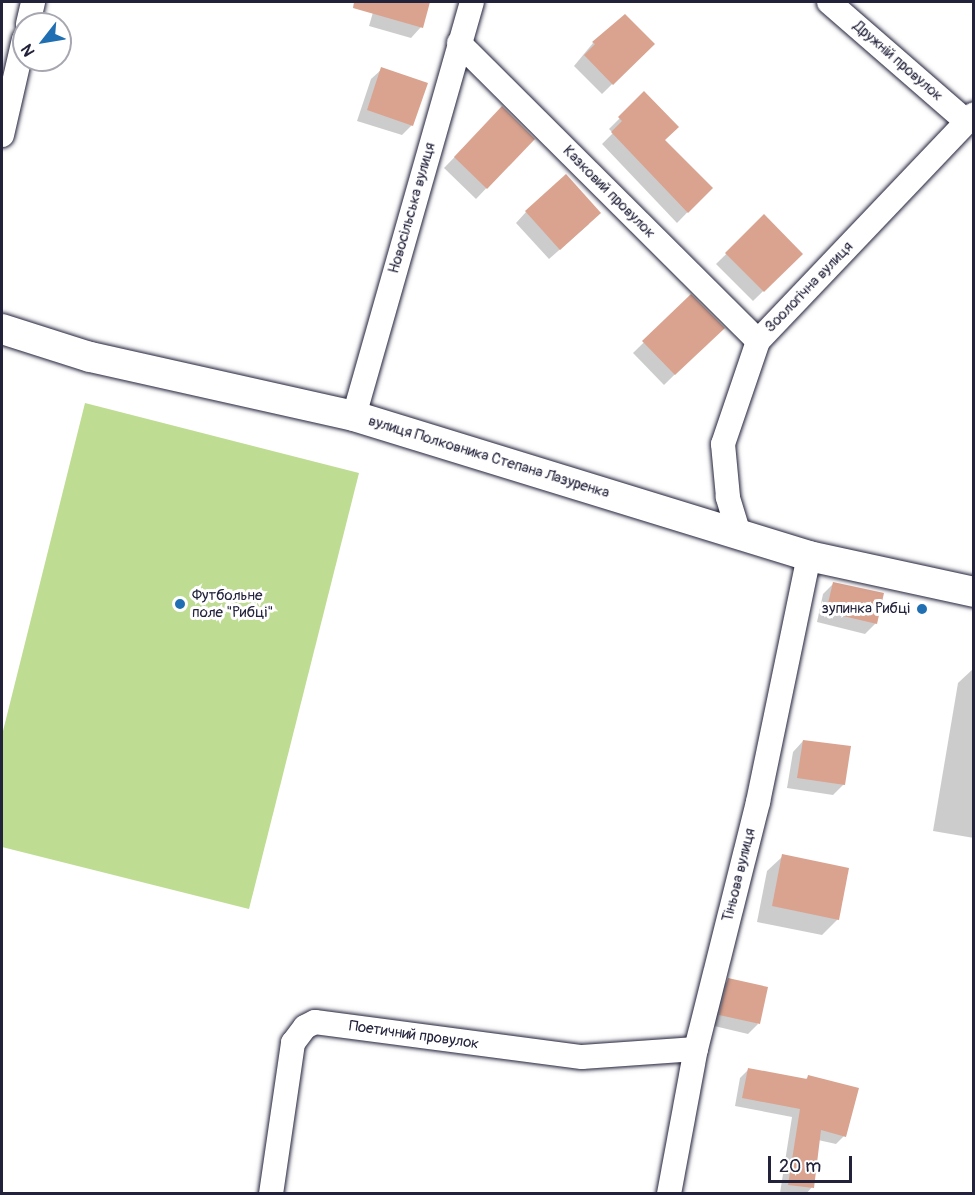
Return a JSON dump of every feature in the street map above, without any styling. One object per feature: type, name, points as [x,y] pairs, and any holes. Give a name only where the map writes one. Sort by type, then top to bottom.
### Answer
[{"type":"street","name":"Новосільська вулиця","points":[[354,416],[472,2]]},
{"type":"street","name":"Дружній провулок","points":[[829,2],[970,118]]},
{"type":"street","name":"Казковий провулок","points":[[459,43],[758,341]]},
{"type":"street","points":[[2,135],[16,72]]},
{"type":"street","name":"Зоологічна вулиця","points":[[739,534],[728,497],[723,444],[758,341],[970,118]]},
{"type":"street","name":"вулиця Полковника Степана Лазуренка","points":[[2,329],[90,357],[354,416],[809,556],[974,592]]},
{"type":"street","name":"Тіньова вулиця","points":[[669,1194],[696,1048],[758,802],[809,556]]},
{"type":"street","name":"Поетичний провулок","points":[[271,1194],[293,1043],[315,1022],[582,1057],[696,1048]]},
{"type":"green space","name":"Футбольне поле \"Рибці\"","points":[[85,403],[359,473],[249,909],[2,847],[2,735]]},
{"type":"building","points":[[354,2],[430,2],[423,28],[353,8]]},
{"type":"building","points":[[625,14],[655,44],[613,85],[584,55],[595,44],[592,42]]},
{"type":"building","points":[[381,67],[428,83],[413,126],[367,110]]},
{"type":"building","points":[[644,91],[679,127],[665,140],[713,188],[688,213],[611,132],[622,121],[618,117]]},
{"type":"building","points":[[502,106],[535,139],[487,189],[454,157]]},
{"type":"building","points":[[566,174],[601,213],[560,250],[525,211]]},
{"type":"building","points":[[764,214],[803,254],[764,292],[725,253]]},
{"type":"building","points":[[691,294],[725,328],[675,375],[642,341]]},
{"type":"building","points":[[833,582],[884,593],[877,624],[826,612]]},
{"type":"building","points":[[803,740],[851,746],[845,785],[797,778]]},
{"type":"building","points":[[782,854],[849,868],[839,920],[772,906]]},
{"type":"building","points":[[728,978],[768,987],[760,1024],[719,1015]]},
{"type":"building","points":[[748,1068],[807,1079],[808,1075],[859,1088],[846,1137],[821,1130],[814,1188],[788,1185],[800,1109],[742,1098]]},
{"type":"place","name":"Футбольне поле \"Рибці\"","points":[[180,604]]},
{"type":"place","name":"зупинка Рибці","points":[[922,609]]}]
